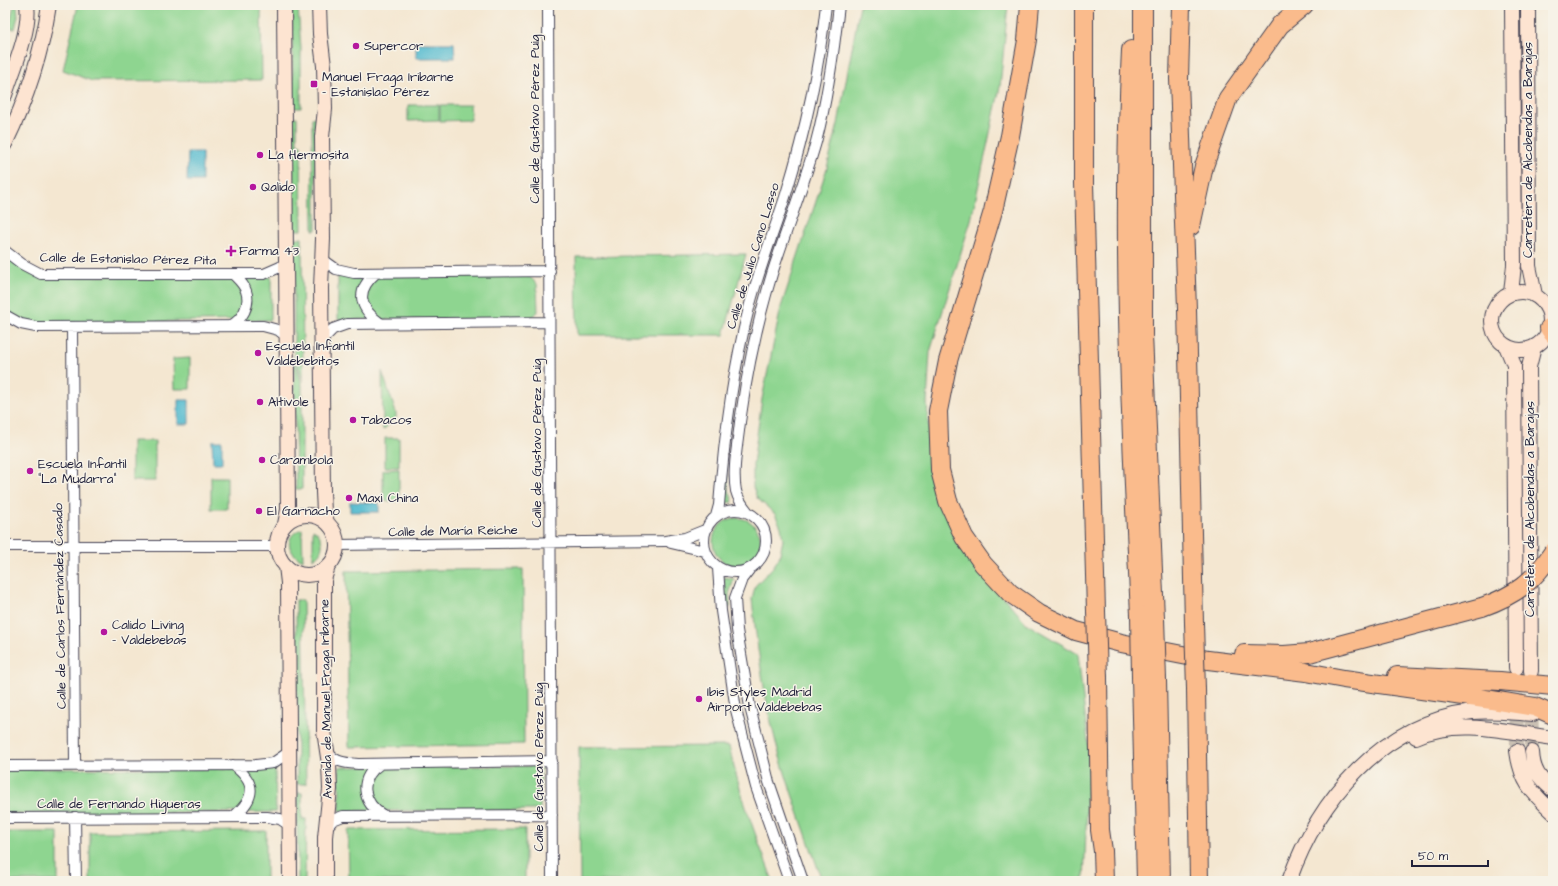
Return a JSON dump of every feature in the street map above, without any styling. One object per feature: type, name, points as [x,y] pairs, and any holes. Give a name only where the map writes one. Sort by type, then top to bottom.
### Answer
[{"type":"highway","points":[[1019,84],[1025,5]]},
{"type":"highway","points":[[1030,5],[1027,40],[1010,136],[993,211],[948,361],[938,411],[940,470],[948,501],[964,537],[983,564],[1010,593],[1039,612],[1076,631],[1121,643],[1208,660],[1306,672],[1535,708],[1553,715]]},
{"type":"highway","points":[[1084,5],[1084,183],[1098,678],[1100,830],[1103,851],[1104,881]]},
{"type":"highway","points":[[1134,5],[1129,98],[1128,233],[1133,463],[1148,616]]},
{"type":"highway","points":[[1143,5],[1143,334],[1149,679],[1146,881]]},
{"type":"highway","points":[[1181,5],[1179,79],[1188,309],[1199,881]]},
{"type":"highway","points":[[1188,309],[1192,223],[1204,166],[1228,98],[1280,25],[1304,5]]},
{"type":"highway","points":[[1173,653],[1208,651],[1284,655],[1309,653],[1482,607],[1499,601],[1523,587],[1543,568],[1553,552]]},
{"type":"highway","points":[[1306,672],[1500,681],[1553,686]]},
{"type":"highway","points":[[1149,679],[1161,881]]},
{"type":"highway","points":[[1095,881],[1097,847],[1100,830]]},
{"type":"street","points":[[5,95],[24,36],[28,10],[27,5]]},
{"type":"street","points":[[5,144],[25,96],[38,54],[49,5]]},
{"type":"street","points":[[284,5],[288,510],[285,524],[279,534],[277,546],[278,554],[286,566],[293,571],[308,574],[322,571],[328,566],[335,554],[337,545],[332,528],[327,522],[321,518],[308,515],[297,516],[285,524]]},
{"type":"street","points":[[319,5],[320,34],[324,66],[325,110],[322,137],[321,341],[323,492],[324,512],[327,522]]},
{"type":"street","name":"Calle de Gustavo Pérez Puig","points":[[548,5],[552,881]]},
{"type":"street","name":"Calle de Julio Cano Lasso","points":[[716,516],[719,505],[726,424],[740,344],[760,269],[786,193],[804,132],[812,98],[826,5]]},
{"type":"street","name":"Calle de Julio Cano Lasso","points":[[748,512],[740,502],[736,491],[735,474],[740,426],[752,346],[773,273],[792,219],[815,143],[826,101],[839,5]]},
{"type":"street","name":"Carretera de Alcobendas a Barajas","points":[[1511,293],[1514,265],[1512,5]]},
{"type":"street","name":"Carretera de Alcobendas a Barajas","points":[[1528,5],[1529,266],[1535,295]]},
{"type":"street","name":"Calle de Estanislao Pérez Pita","points":[[5,251],[22,264],[41,274],[264,274],[280,267],[286,262]]},
{"type":"street","points":[[322,259],[330,266],[343,272],[550,271]]},
{"type":"street","points":[[376,272],[368,279],[364,287],[363,302],[365,310],[380,324]]},
{"type":"street","name":"Calle de Estanislao Pérez Pita","points":[[230,326],[235,324],[241,317],[247,304],[246,291],[241,282],[233,274]]},
{"type":"street","points":[[1523,292],[1535,295],[1548,309],[1551,331],[1534,347],[1520,350],[1506,346],[1495,334],[1492,318],[1498,303],[1511,293],[1523,292]]},
{"type":"street","points":[[5,315],[21,324],[29,326],[270,327],[278,330],[286,336]]},
{"type":"street","points":[[321,341],[329,332],[338,326],[347,324],[549,322]]},
{"type":"street","name":"Calle de Carlos Fernández Casado","points":[[72,326],[75,765]]},
{"type":"street","name":"Carretera de Alcobendas a Barajas","points":[[1506,346],[1514,365],[1516,668]]},
{"type":"street","name":"Carretera de Alcobendas a Barajas","points":[[1531,671],[1529,367],[1534,347]]},
{"type":"street","points":[[737,510],[748,512],[763,526],[767,546],[764,556],[749,570],[738,573],[718,568],[710,561],[705,551],[704,541],[706,530],[710,522],[716,516],[726,511],[737,510]]},
{"type":"street","name":"Calle de María Reiche","points":[[337,545],[665,541],[685,538],[706,530]]},
{"type":"street","name":"Calle de María Reiche","points":[[665,541],[705,551]]},
{"type":"street","points":[[5,546],[277,546]]},
{"type":"street","points":[[286,566],[288,583],[290,881]]},
{"type":"street","name":"Avenida de Manuel Fraga Iribarne","points":[[325,881],[326,828],[330,789],[328,753],[324,731],[324,576],[328,566]]},
{"type":"street","points":[[718,568],[721,611],[736,710],[756,787],[789,881]]},
{"type":"street","points":[[749,570],[738,588],[735,598],[737,630],[750,707],[769,782],[804,881]]},
{"type":"street","points":[[1289,881],[1301,853],[1321,815],[1336,793],[1353,774],[1397,738],[1423,725],[1443,718],[1472,712],[1553,715]]},
{"type":"street","points":[[1369,760],[1424,734],[1445,729],[1479,728],[1553,738]]},
{"type":"street","points":[[1517,751],[1519,768],[1525,784],[1553,812]]},
{"type":"street","points":[[5,766],[256,765],[273,763],[289,752]]},
{"type":"street","points":[[1532,752],[1532,764],[1538,777],[1553,790]]},
{"type":"street","points":[[328,753],[333,759],[345,763],[380,764],[552,761]]},
{"type":"street","points":[[380,764],[369,773],[365,790],[366,797],[371,807],[384,816]]},
{"type":"street","points":[[233,765],[247,777],[250,790],[250,795],[246,803],[242,809],[233,816]]},
{"type":"street","points":[[326,828],[333,820],[343,816],[552,815]]},
{"type":"street","name":"Calle de Fernando Higueras","points":[[5,818],[233,816],[273,817],[280,819],[289,825]]},
{"type":"street","points":[[75,817],[76,881]]},
{"type":"green space","points":[[14,5],[17,5],[18,16],[15,29],[9,28]]},
{"type":"green space","points":[[78,5],[261,5],[262,80],[92,81],[63,70]]},
{"type":"green space","points":[[292,5],[298,6],[301,49],[301,108],[293,108]]},
{"type":"green space","points":[[860,5],[1008,5],[1000,87],[971,220],[930,352],[927,403],[932,483],[966,554],[1027,624],[1078,654],[1089,751],[1084,881],[822,881],[792,795],[776,743],[761,671],[752,599],[755,586],[773,567],[779,558],[783,540],[781,527],[775,514],[757,498],[753,487],[753,464],[762,399],[781,307],[827,168],[838,124]]},
{"type":"green space","points":[[408,105],[439,105],[439,120],[408,121]]},
{"type":"green space","points":[[440,105],[470,105],[471,120],[440,121]]},
{"type":"green space","points":[[292,117],[297,117],[297,144],[301,144],[302,230],[293,230]]},
{"type":"green space","points":[[316,117],[316,230],[313,230],[312,118]]},
{"type":"green space","points":[[294,238],[302,238],[303,381],[294,352]]},
{"type":"green space","points":[[5,254],[37,276],[271,277],[271,320],[32,323],[19,321],[5,310]]},
{"type":"green space","points":[[746,254],[724,335],[577,335],[576,257]]},
{"type":"green space","points":[[527,274],[537,284],[538,312],[528,319],[338,320],[338,276]]},
{"type":"green space","points":[[294,356],[302,385],[302,489],[296,489]]},
{"type":"green space","points":[[190,358],[190,389],[174,389],[173,359]]},
{"type":"green space","points":[[382,371],[396,413],[396,418],[383,430]]},
{"type":"green space","points":[[385,438],[399,438],[399,467],[385,467]]},
{"type":"green space","points":[[132,441],[155,441],[155,481],[132,481]]},
{"type":"green space","points":[[399,469],[399,501],[383,501],[383,470]]},
{"type":"green space","points":[[725,474],[728,475],[728,487],[733,502],[724,503]]},
{"type":"green space","points":[[211,477],[227,477],[227,509],[211,509]]},
{"type":"green space","points":[[732,518],[742,518],[751,522],[757,528],[760,533],[760,551],[751,562],[742,566],[732,566],[723,562],[717,556],[713,547],[713,537],[717,528],[723,522]]},
{"type":"green space","points":[[302,529],[303,560],[293,553],[289,544],[292,535]]},
{"type":"green space","points":[[313,529],[317,532],[321,540],[322,548],[313,559]]},
{"type":"green space","points":[[523,569],[524,744],[349,747],[346,571]]},
{"type":"green space","points":[[724,577],[734,579],[729,594],[730,607],[726,608]]},
{"type":"green space","points":[[296,600],[303,600],[306,784],[297,784]]},
{"type":"green space","points":[[729,746],[743,798],[773,881],[580,881],[579,747]]},
{"type":"green space","points":[[339,767],[541,767],[540,810],[340,811]]},
{"type":"green space","points":[[275,768],[276,812],[5,814],[5,769]]},
{"type":"green space","points":[[297,793],[302,793],[302,819],[306,819],[305,881],[298,881]]},
{"type":"green space","points":[[525,829],[525,881],[349,881],[348,830]]},
{"type":"green space","points":[[266,831],[266,881],[90,881],[90,832]]},
{"type":"green space","points":[[5,832],[58,832],[58,881],[5,881]]},
{"type":"water","points":[[416,43],[454,43],[455,58],[416,58]]},
{"type":"water","points":[[188,152],[202,152],[202,181],[187,181]]},
{"type":"water","points":[[178,400],[189,400],[189,424],[178,424]]},
{"type":"water","points":[[212,441],[222,441],[222,463],[213,463]]},
{"type":"water","points":[[350,502],[379,503],[379,512],[350,512]]},
{"type":"tunnel","points":[[1516,673],[1517,751]]},
{"type":"tunnel","points":[[1531,675],[1532,752]]},
{"type":"place","name":"Supercor","points":[[356,46]]},
{"type":"place","name":"Manuel Fraga Iribarne - Estanislao Pérez","points":[[314,84]]},
{"type":"place","name":"La Hermosita","points":[[260,155]]},
{"type":"place","name":"Qalido","points":[[253,187]]},
{"type":"place","name":"Farma 43","points":[[231,251]]},
{"type":"place","name":"Escuela Infantil Valdebebitos","points":[[258,353]]},
{"type":"place","name":"Altivole","points":[[260,402]]},
{"type":"place","name":"Tabacos","points":[[353,420]]},
{"type":"place","name":"Carambola","points":[[262,460]]},
{"type":"place","name":"Escuela Infantil \"La Mudarra\"","points":[[30,471]]},
{"type":"place","name":"Maxi China","points":[[349,498]]},
{"type":"place","name":"El Garnacho","points":[[259,511]]},
{"type":"place","name":"Calido Living - Valdebebas","points":[[104,632]]},
{"type":"place","name":"Ibis Styles Madrid Airport Valdebebas","points":[[699,699]]}]
